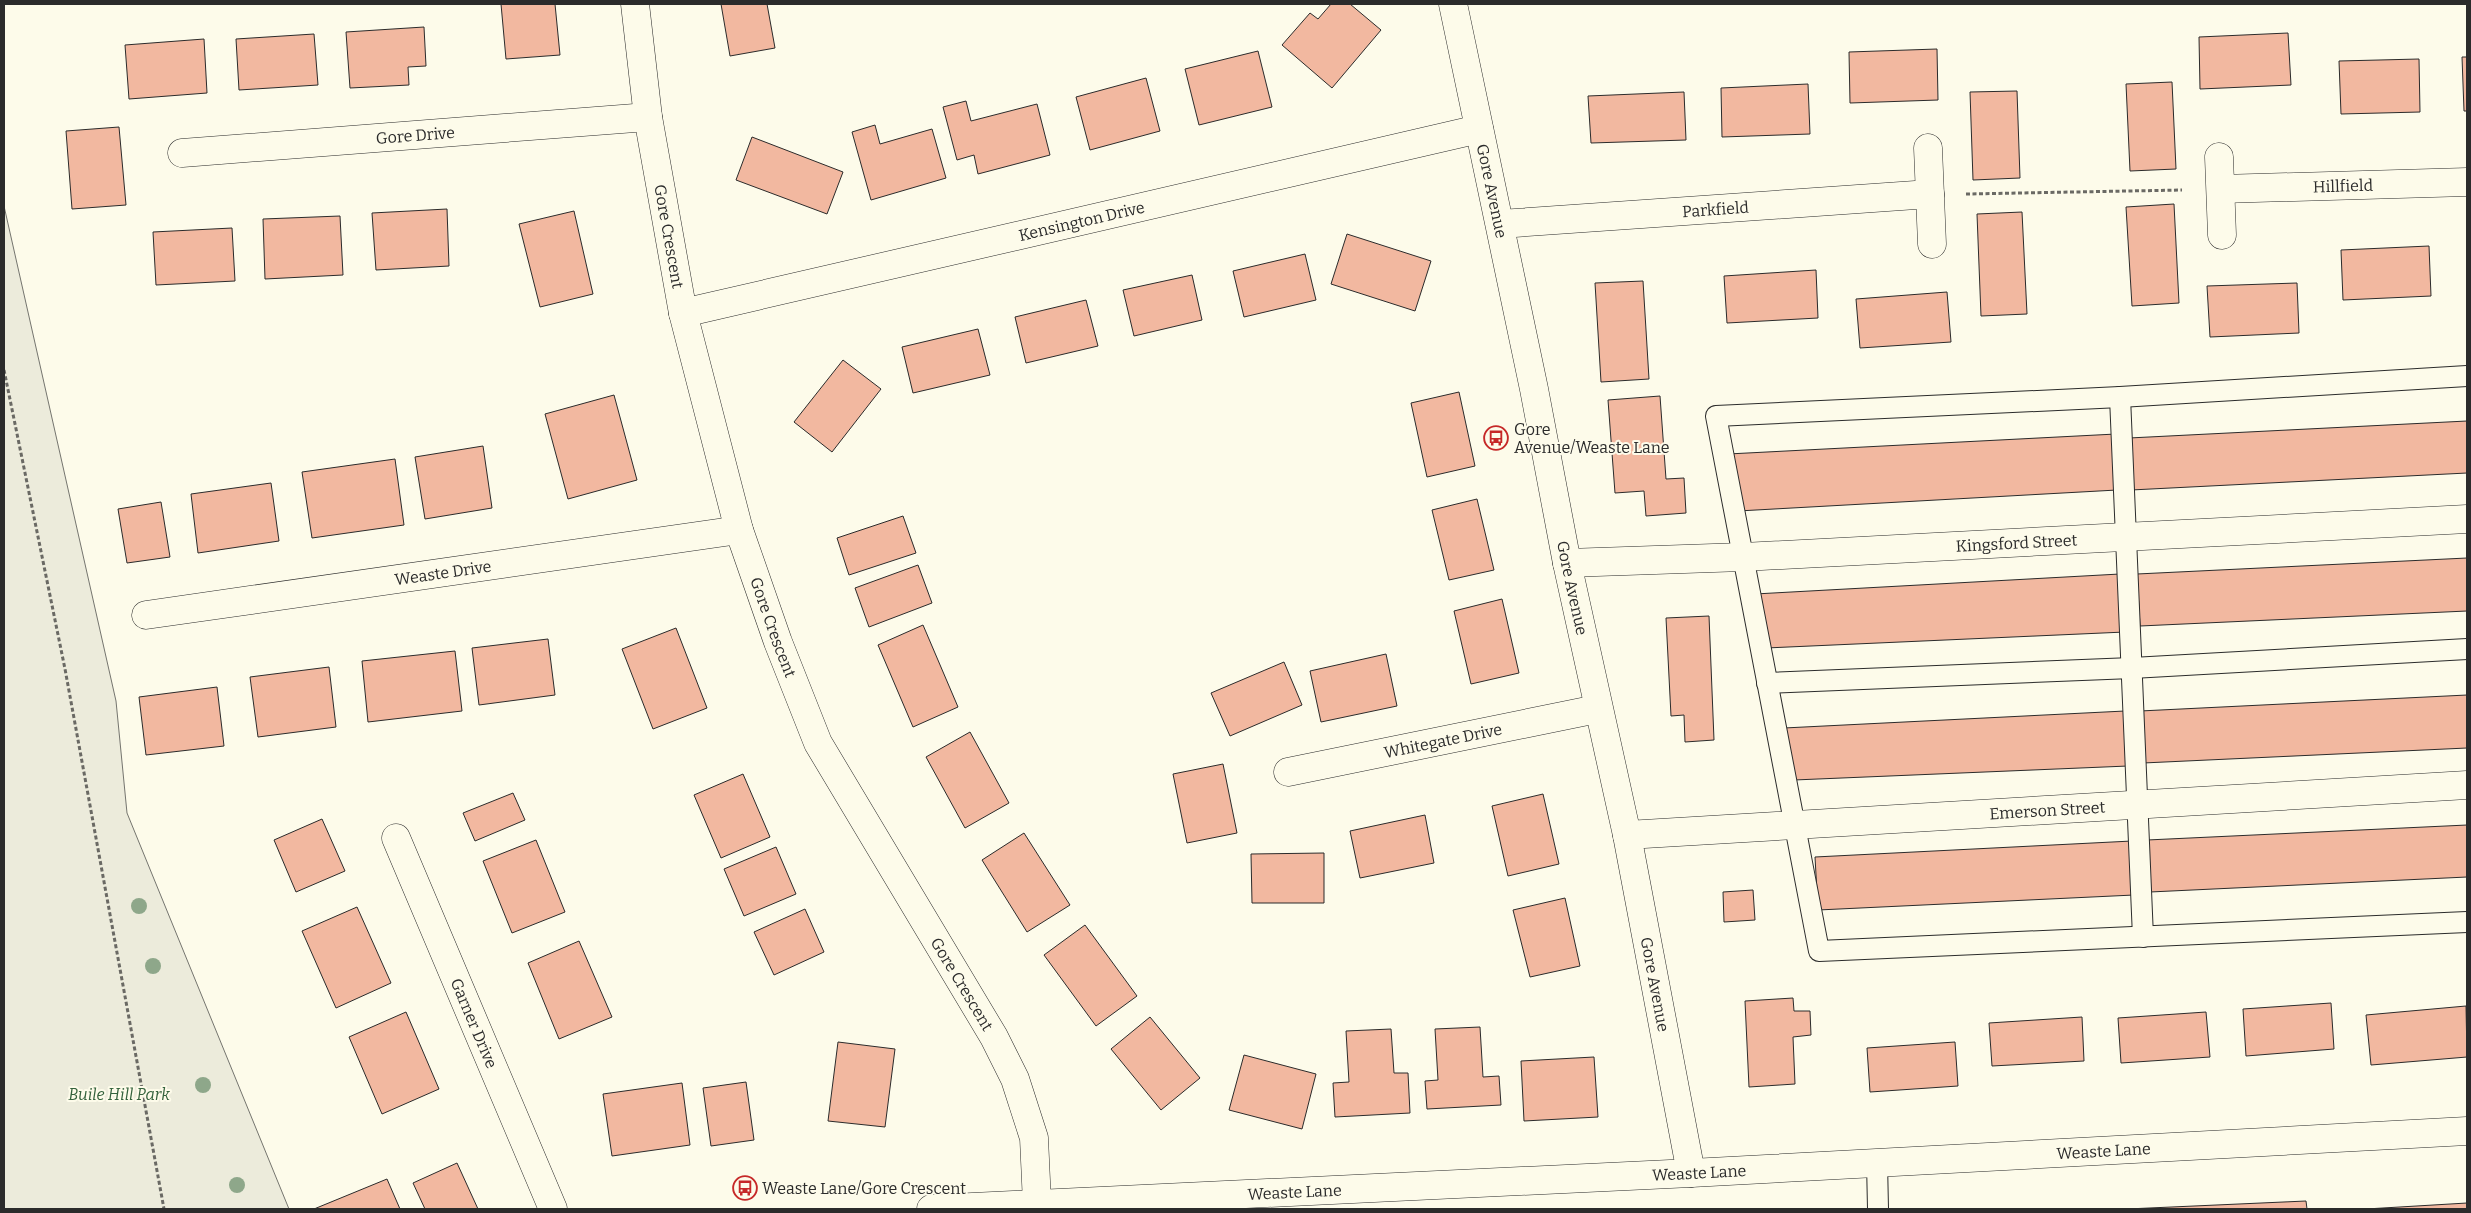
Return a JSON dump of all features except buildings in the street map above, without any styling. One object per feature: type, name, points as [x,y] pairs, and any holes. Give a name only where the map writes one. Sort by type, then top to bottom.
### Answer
[{"type":"street","name":"Gore Crescent","points":[[635,4],[648,117],[683,313],[739,530],[778,642],[818,743],[994,1037],[1015,1079],[1034,1138],[1037,1203]]},
{"type":"street","name":"Gore Avenue","points":[[1453,4],[1534,389],[1597,709],[1627,835],[1691,1173]]},
{"type":"street","name":"Gore Drive","points":[[182,152],[648,117]]},
{"type":"street","name":"Kensington Drive","points":[[683,313],[1479,129]]},
{"type":"street","points":[[1928,148],[1932,244]]},
{"type":"street","points":[[2220,157],[2222,235]]},
{"type":"street","name":"Hillfield","points":[[2221,189],[2467,182]]},
{"type":"street","name":"Parkfield","points":[[1500,224],[1930,194]]},
{"type":"street","name":"Kingsford Street","points":[[1567,563],[1743,558],[2467,519]]},
{"type":"street","name":"Weaste Drive","points":[[146,615],[739,530]]},
{"type":"street","name":"Whitegate Drive","points":[[1288,772],[1597,709]]},
{"type":"street","name":"Emerson Street","points":[[1627,835],[2467,785]]},
{"type":"street","name":"Garner Drive","points":[[396,838],[553,1209]]},
{"type":"street","name":"Weaste Lane","points":[[931,1209],[1037,1203],[1175,1203],[1877,1162],[2467,1131]]},
{"type":"lane","points":[[2467,376],[2120,397],[1716,416],[1819,951],[2467,922]]},
{"type":"lane","points":[[2120,397],[2143,937]]},
{"type":"lane","points":[[1767,683],[2132,668],[2467,649]]},
{"type":"lane","points":[[1877,1162],[1878,1209]]},
{"type":"path","points":[[1930,194],[2221,189]]},
{"type":"path","points":[[4,370],[65,669],[164,1209]]},
{"type":"green space","name":"Buile Hill Park","points":[[4,206],[116,701],[127,813],[289,1209],[4,1209]]},
{"type":"place","name":"Gore Avenue/Weaste Lane","points":[[1496,438]]},
{"type":"place","name":"Weaste Lane/Gore Crescent","points":[[745,1188]]}]
